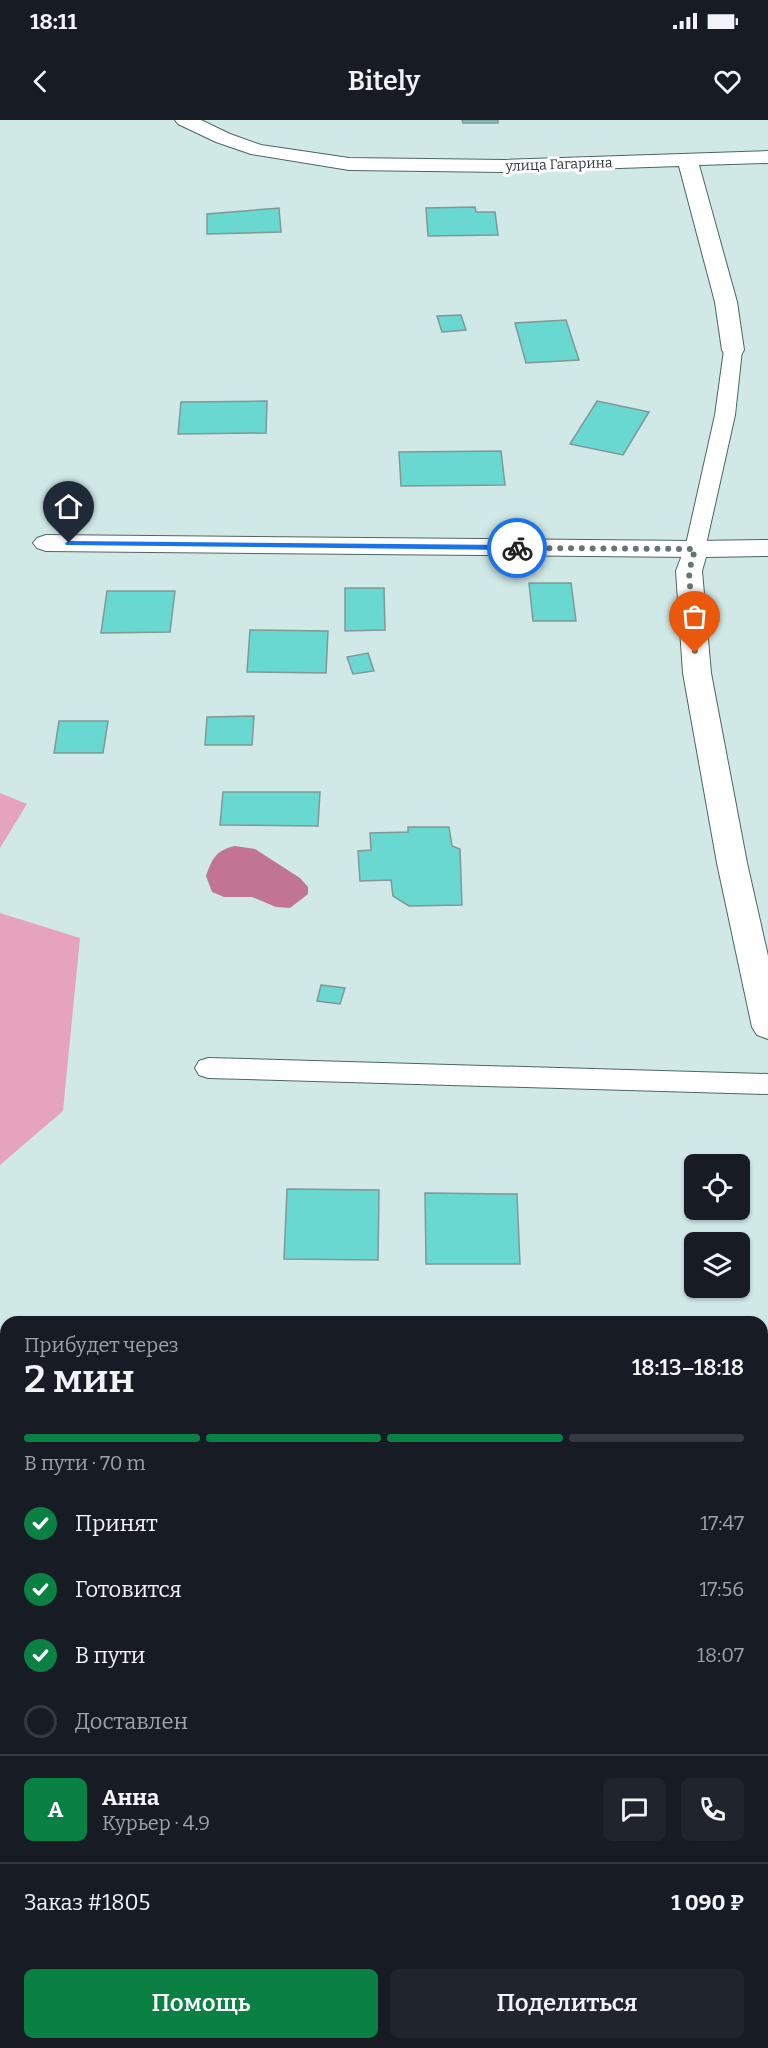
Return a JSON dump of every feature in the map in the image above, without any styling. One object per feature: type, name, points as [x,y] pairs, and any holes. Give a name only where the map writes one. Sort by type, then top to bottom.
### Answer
[{"type":"street","name":"улица Гагарина","points":[[185,120],[223,138],[258,150],[349,164],[504,166],[768,158]]},
{"type":"street","points":[[687,160],[726,302],[733,350]]},
{"type":"street","points":[[45,543],[768,548]]},
{"type":"street","points":[[695,549],[689,572],[697,673],[732,863],[768,1027]]},
{"type":"lane","points":[[695,549],[725,415],[733,350]]},
{"type":"lane","points":[[208,1068],[768,1084]]},
{"type":"shaded area","points":[[0,793],[27,804],[0,848]]},
{"type":"shaded area","points":[[235,846],[255,849],[300,878],[308,887],[308,894],[290,908],[276,907],[252,897],[224,897],[212,892],[206,876],[210,865],[219,853]]},
{"type":"shaded area","points":[[0,913],[80,938],[63,1111],[0,1165]]},
{"type":"building","points":[[462,120],[498,120],[498,123],[463,123]]},
{"type":"building","points":[[475,207],[476,212],[495,212],[498,235],[428,236],[426,208]]},
{"type":"building","points":[[279,208],[281,232],[207,234],[207,214]]},
{"type":"building","points":[[461,315],[466,330],[442,332],[437,316]]},
{"type":"building","points":[[566,320],[579,360],[526,363],[515,323]]},
{"type":"building","points":[[267,401],[266,433],[178,434],[181,402]]},
{"type":"building","points":[[597,401],[649,412],[623,455],[570,444]]},
{"type":"building","points":[[501,451],[505,485],[401,486],[399,452]]},
{"type":"building","points":[[529,583],[571,583],[576,621],[533,621]]},
{"type":"building","points":[[345,588],[384,588],[385,630],[345,631]]},
{"type":"building","points":[[107,591],[175,591],[170,632],[101,633]]},
{"type":"building","points":[[250,630],[328,631],[326,673],[247,672]]},
{"type":"building","points":[[368,653],[374,671],[353,674],[347,657]]},
{"type":"building","points":[[254,716],[252,745],[205,745],[207,717]]},
{"type":"building","points":[[59,721],[108,721],[103,753],[54,753]]},
{"type":"building","points":[[223,792],[320,792],[318,826],[220,825]]},
{"type":"building","points":[[408,827],[449,827],[452,846],[460,849],[462,905],[409,906],[393,896],[391,880],[360,881],[358,851],[371,850],[370,833],[408,832]]},
{"type":"building","points":[[321,985],[345,988],[340,1004],[317,1001]]},
{"type":"building","points":[[287,1189],[379,1190],[378,1260],[284,1259]]},
{"type":"building","points":[[425,1193],[517,1194],[520,1264],[426,1264]]},
{"type":"way so far","points":[[517,548],[695,549],[689,572],[690,614],[695,653]]},
{"type":"route","points":[[69,543],[517,548]]}]
